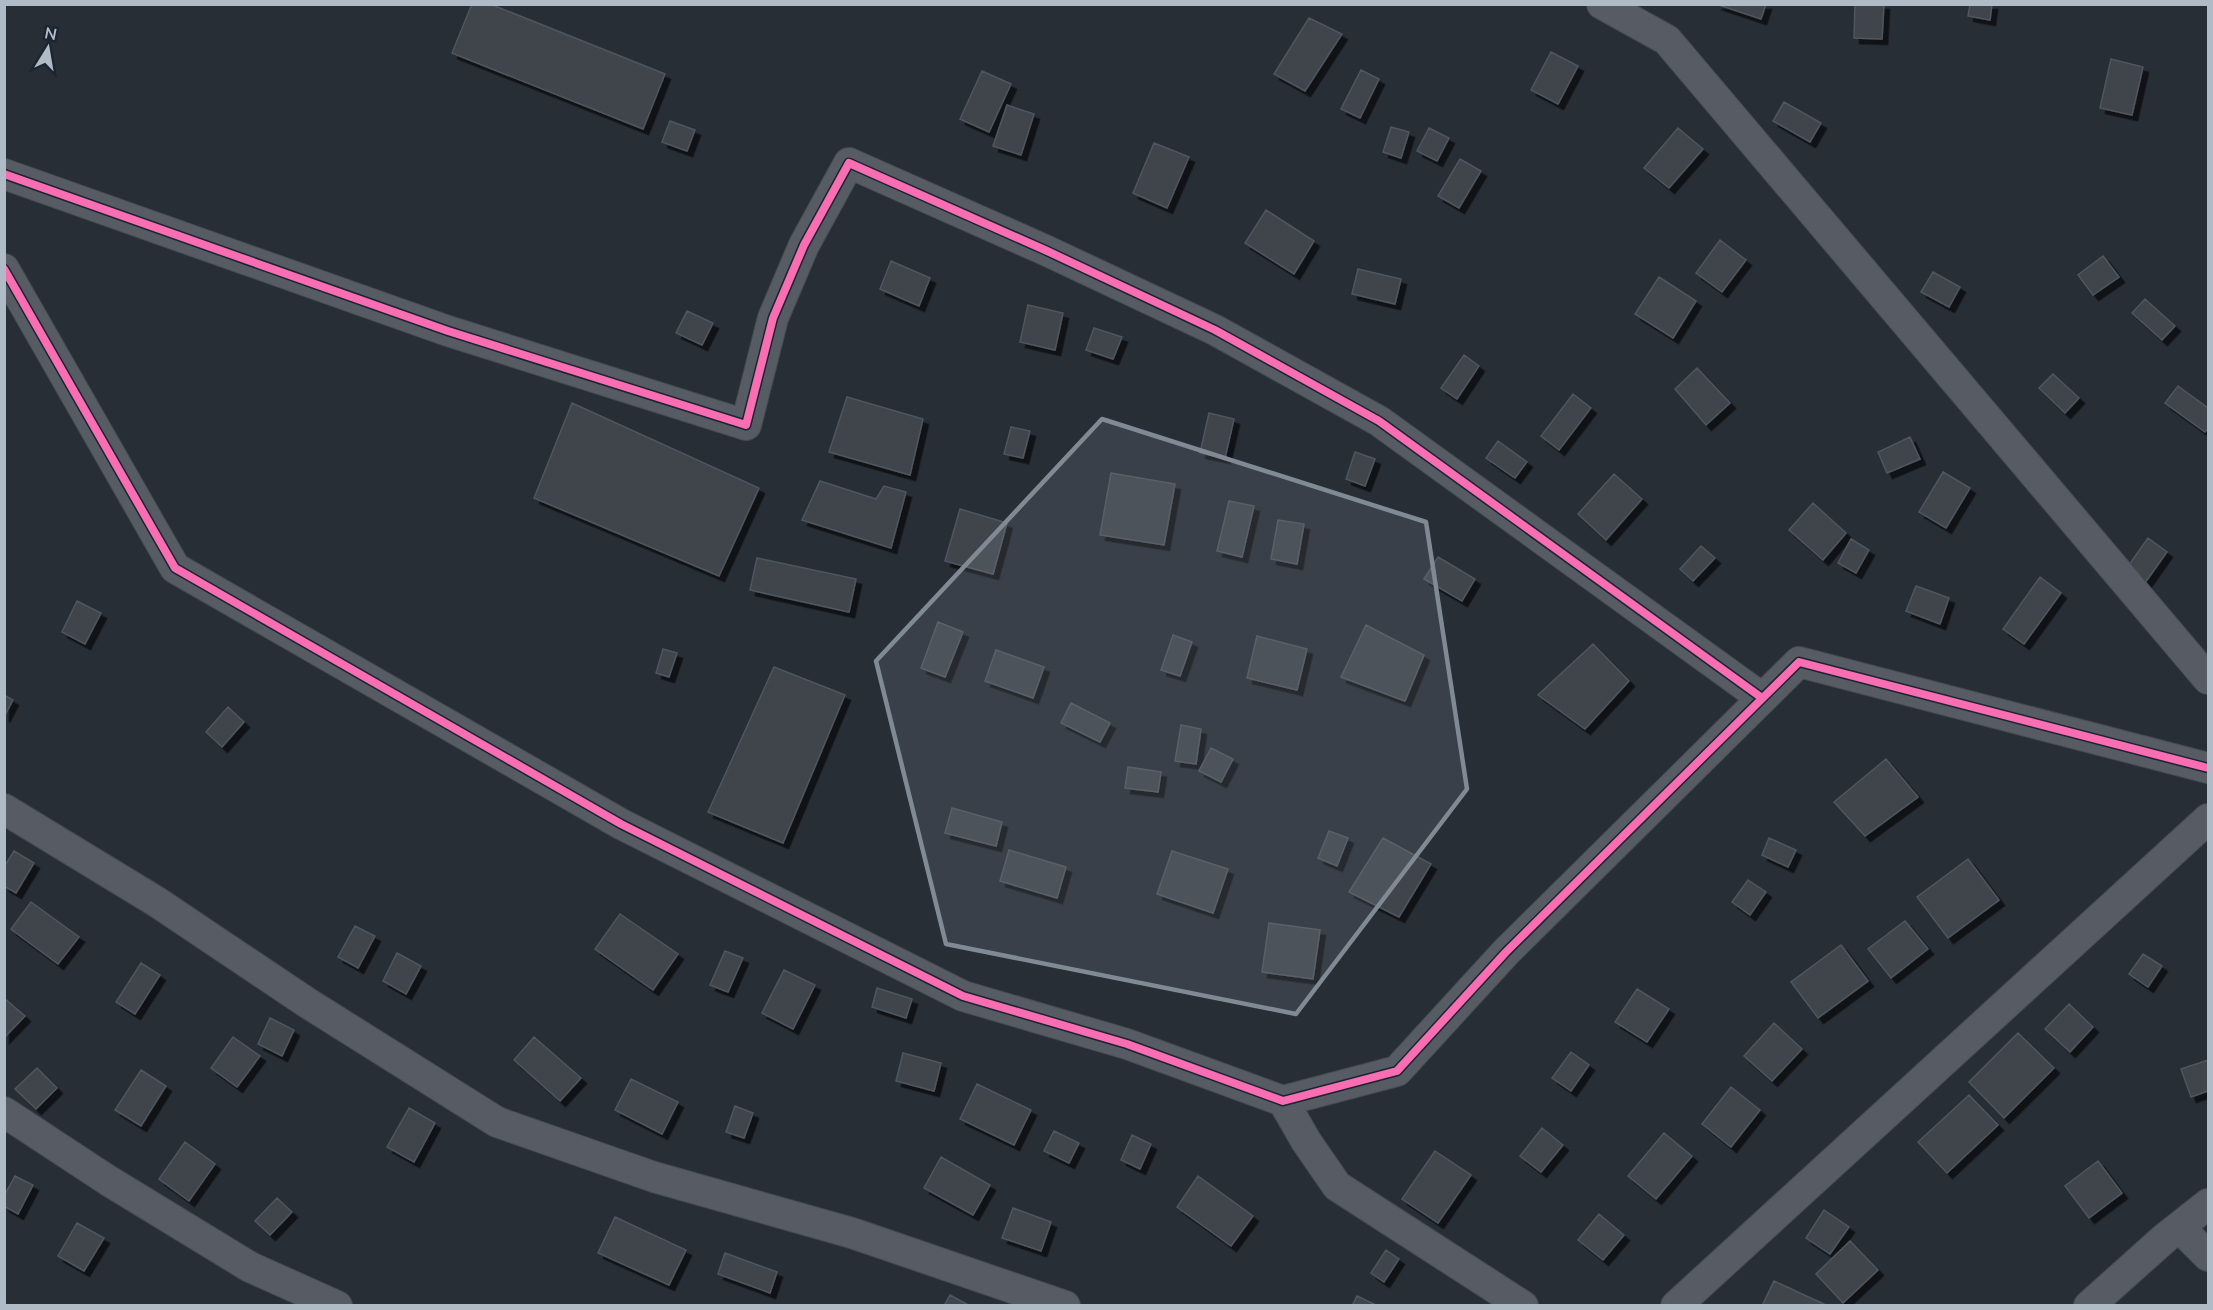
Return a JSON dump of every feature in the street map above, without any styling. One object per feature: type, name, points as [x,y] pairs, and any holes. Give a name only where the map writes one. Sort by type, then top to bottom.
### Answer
[{"type":"street","points":[[1602,4],[1667,40],[2208,679]]},
{"type":"street","points":[[4,174],[448,331],[746,425],[773,318],[804,245],[849,163],[1045,250],[1215,330],[1380,421],[1762,699]]},
{"type":"street","points":[[4,269],[175,568],[621,824],[963,996],[1127,1044],[1284,1101],[1397,1071],[1506,952],[1799,662],[2208,768]]},
{"type":"street","points":[[4,809],[157,902],[306,1002],[497,1122],[654,1177],[852,1233],[1065,1305]]},
{"type":"street","points":[[1676,1305],[2208,819]]},
{"type":"street","points":[[1284,1101],[1306,1141],[1337,1185],[1522,1305]]},
{"type":"street","points":[[4,1112],[109,1181],[250,1267],[337,1305]]},
{"type":"street","points":[[2089,1305],[2208,1204]]},
{"type":"street","points":[[2179,1227],[2208,1256]]},
{"type":"highlighted area","points":[[1102,419],[1426,522],[1467,789],[1296,1014],[946,944],[876,661]]},
{"type":"building","points":[[472,4],[490,4],[665,74],[643,129],[452,53]]},
{"type":"building","points":[[1716,4],[1766,4],[1761,19]]},
{"type":"building","points":[[1855,4],[1884,4],[1882,39],[1854,38]]},
{"type":"building","points":[[1970,4],[1992,4],[1990,20],[1968,16]]},
{"type":"building","points":[[1309,18],[1342,34],[1305,91],[1274,74]]},
{"type":"building","points":[[1551,52],[1578,66],[1558,104],[1531,90]]},
{"type":"building","points":[[2111,59],[2143,67],[2132,115],[2100,108]]},
{"type":"building","points":[[1361,70],[1379,79],[1360,118],[1341,109]]},
{"type":"building","points":[[982,71],[1011,84],[989,132],[960,119]]},
{"type":"building","points":[[1784,102],[1821,123],[1810,142],[1773,121]]},
{"type":"building","points":[[1007,105],[1034,114],[1021,155],[993,146]]},
{"type":"building","points":[[670,121],[695,130],[687,151],[662,142]]},
{"type":"building","points":[[1391,127],[1409,132],[1401,158],[1383,152]]},
{"type":"building","points":[[1429,128],[1449,138],[1437,161],[1417,151]]},
{"type":"building","points":[[1678,128],[1703,149],[1669,188],[1644,168]]},
{"type":"building","points":[[1154,143],[1189,157],[1167,208],[1133,193]]},
{"type":"building","points":[[1460,159],[1481,171],[1459,208],[1438,196]]},
{"type":"building","points":[[1266,210],[1314,241],[1294,274],[1245,243]]},
{"type":"building","points":[[1720,240],[1746,260],[1722,292],[1696,273]]},
{"type":"building","points":[[2103,256],[2119,277],[2093,295],[2078,275]]},
{"type":"building","points":[[891,261],[930,278],[919,306],[880,289]]},
{"type":"building","points":[[1358,269],[1401,279],[1395,304],[1352,294]]},
{"type":"building","points":[[1933,272],[1960,287],[1949,307],[1921,292]]},
{"type":"building","points":[[1659,277],[1696,301],[1673,338],[1635,314]]},
{"type":"building","points":[[2145,299],[2175,326],[2162,340],[2132,313]]},
{"type":"building","points":[[1028,305],[1063,313],[1055,350],[1020,342]]},
{"type":"building","points":[[687,311],[713,323],[702,345],[676,333]]},
{"type":"building","points":[[1094,328],[1122,337],[1113,359],[1086,350]]},
{"type":"building","points":[[1464,355],[1479,366],[1457,399],[1441,388]]},
{"type":"building","points":[[1697,368],[1730,403],[1706,425],[1675,389]]},
{"type":"building","points":[[2053,374],[2079,398],[2065,413],[2039,388]]},
{"type":"building","points":[[2178,386],[2208,408],[2208,428],[2205,432],[2165,403]]},
{"type":"building","points":[[1573,394],[1591,408],[1559,450],[1541,436]]},
{"type":"building","points":[[847,397],[923,419],[910,475],[829,452]]},
{"type":"building","points":[[572,403],[759,488],[719,576],[534,498]]},
{"type":"building","points":[[1209,413],[1234,419],[1225,458],[1200,453]]},
{"type":"building","points":[[1011,427],[1030,431],[1023,458],[1004,454]]},
{"type":"building","points":[[1910,437],[1920,459],[1887,473],[1878,452]]},
{"type":"building","points":[[1498,441],[1527,462],[1515,478],[1486,458]]},
{"type":"building","points":[[1355,452],[1375,459],[1365,486],[1346,479]]},
{"type":"building","points":[[1943,472],[1970,488],[1946,528],[1919,512]]},
{"type":"building","points":[[1111,473],[1175,484],[1164,545],[1100,535]]},
{"type":"building","points":[[1614,474],[1642,499],[1606,540],[1578,514]]},
{"type":"building","points":[[820,481],[876,499],[884,486],[906,492],[891,548],[802,520]]},
{"type":"building","points":[[1229,501],[1254,506],[1242,557],[1217,551]]},
{"type":"building","points":[[1813,503],[1846,533],[1823,560],[1789,530]]},
{"type":"building","points":[[960,509],[1007,523],[993,574],[945,561]]},
{"type":"building","points":[[1278,520],[1304,524],[1297,564],[1271,559]]},
{"type":"building","points":[[2148,538],[2167,552],[2145,583],[2126,569]]},
{"type":"building","points":[[1851,539],[1869,550],[1856,573],[1838,563]]},
{"type":"building","points":[[1701,546],[1715,558],[1693,581],[1680,569]]},
{"type":"building","points":[[1438,557],[1475,579],[1462,601],[1424,579]]},
{"type":"building","points":[[757,558],[856,579],[849,612],[750,590]]},
{"type":"building","points":[[2040,577],[2061,593],[2024,644],[2003,629]]},
{"type":"building","points":[[1916,586],[1949,598],[1940,624],[1906,611]]},
{"type":"building","points":[[77,601],[101,613],[85,644],[62,632]]},
{"type":"building","points":[[938,622],[963,632],[945,677],[921,668]]},
{"type":"building","points":[[1366,625],[1424,655],[1405,701],[1341,677]]},
{"type":"building","points":[[1173,635],[1192,642],[1180,676],[1161,670]]},
{"type":"building","points":[[1257,636],[1307,649],[1297,690],[1247,678]]},
{"type":"building","points":[[1593,644],[1629,681],[1585,729],[1538,695]]},
{"type":"building","points":[[663,649],[677,653],[669,677],[656,673]]},
{"type":"building","points":[[996,650],[1044,667],[1033,698],[985,681]]},
{"type":"building","points":[[774,667],[845,695],[783,843],[708,812]]},
{"type":"building","points":[[4,695],[13,700],[4,717]]},
{"type":"building","points":[[1071,703],[1110,723],[1100,742],[1061,723]]},
{"type":"building","points":[[228,707],[244,722],[222,747],[206,732]]},
{"type":"building","points":[[1181,725],[1201,729],[1196,764],[1175,761]]},
{"type":"building","points":[[1211,748],[1233,759],[1221,782],[1199,771]]},
{"type":"building","points":[[1886,759],[1918,797],[1865,836],[1834,802]]},
{"type":"building","points":[[1128,767],[1161,772],[1158,792],[1125,788]]},
{"type":"building","points":[[952,808],[1002,822],[996,846],[945,833]]},
{"type":"building","points":[[1329,831],[1348,838],[1337,866],[1318,858]]},
{"type":"building","points":[[1383,838],[1431,864],[1399,917],[1349,892]]},
{"type":"building","points":[[1769,838],[1796,850],[1788,867],[1762,855]]},
{"type":"building","points":[[1009,850],[1066,867],[1057,898],[1000,881]]},
{"type":"building","points":[[14,851],[34,863],[16,893],[4,886],[4,867]]},
{"type":"building","points":[[1172,851],[1228,869],[1213,913],[1157,894]]},
{"type":"building","points":[[1968,859],[1999,900],[1948,938],[1917,897]]},
{"type":"building","points":[[1748,880],[1766,892],[1750,915],[1732,902]]},
{"type":"building","points":[[31,902],[79,937],[58,964],[11,929]]},
{"type":"building","points":[[620,914],[678,954],[653,990],[595,949]]},
{"type":"building","points":[[1905,921],[1928,949],[1891,978],[1868,949]]},
{"type":"building","points":[[1269,923],[1320,930],[1313,979],[1262,972]]},
{"type":"building","points":[[355,926],[375,936],[358,968],[338,957]]},
{"type":"building","points":[[1841,945],[1868,981],[1818,1018],[1791,982]]},
{"type":"building","points":[[725,951],[743,958],[728,992],[710,985]]},
{"type":"building","points":[[397,953],[421,966],[406,994],[383,981]]},
{"type":"building","points":[[2143,954],[2162,966],[2148,987],[2129,974]]},
{"type":"building","points":[[141,963],[160,975],[135,1014],[116,1002]]},
{"type":"building","points":[[784,970],[815,985],[793,1029],[762,1013]]},
{"type":"building","points":[[877,988],[912,999],[906,1018],[872,1007]]},
{"type":"building","points":[[1637,989],[1669,1009],[1647,1042],[1615,1022]]},
{"type":"building","points":[[4,998],[25,1016],[4,1038]]},
{"type":"building","points":[[2069,1004],[2093,1027],[2070,1052],[2045,1029]]},
{"type":"building","points":[[270,1018],[294,1030],[282,1056],[258,1044]]},
{"type":"building","points":[[1774,1023],[1802,1049],[1772,1081],[1744,1056]]},
{"type":"building","points":[[2018,1033],[2054,1068],[2004,1118],[1969,1082]]},
{"type":"building","points":[[233,1037],[260,1056],[237,1087],[211,1068]]},
{"type":"building","points":[[534,1037],[581,1078],[560,1101],[514,1060]]},
{"type":"building","points":[[1571,1052],[1589,1065],[1571,1091],[1552,1078]]},
{"type":"building","points":[[903,1053],[941,1063],[934,1091],[896,1081]]},
{"type":"building","points":[[2208,1060],[2208,1091],[2191,1097],[2181,1069]]},
{"type":"building","points":[[37,1068],[57,1088],[36,1109],[15,1089]]},
{"type":"building","points":[[141,1070],[166,1086],[141,1126],[115,1110]]},
{"type":"building","points":[[631,1079],[678,1102],[662,1134],[615,1110]]},
{"type":"building","points":[[977,1084],[1031,1110],[1014,1145],[960,1119]]},
{"type":"building","points":[[1731,1087],[1760,1110],[1731,1147],[1702,1124]]},
{"type":"building","points":[[1969,1095],[1998,1125],[1947,1173],[1918,1142]]},
{"type":"building","points":[[735,1106],[753,1113],[744,1138],[726,1132]]},
{"type":"building","points":[[409,1108],[435,1123],[414,1162],[387,1147]]},
{"type":"building","points":[[1542,1128],[1563,1145],[1541,1172],[1520,1156]]},
{"type":"building","points":[[1054,1131],[1079,1143],[1069,1163],[1044,1151]]},
{"type":"building","points":[[1664,1133],[1692,1156],[1656,1199],[1628,1176]]},
{"type":"building","points":[[1132,1135],[1151,1144],[1140,1169],[1121,1160]]},
{"type":"building","points":[[185,1142],[215,1164],[189,1201],[159,1179]]},
{"type":"building","points":[[1435,1151],[1471,1175],[1438,1223],[1402,1199]]},
{"type":"building","points":[[941,1157],[990,1185],[973,1215],[924,1188]]},
{"type":"building","points":[[2098,1161],[2122,1193],[2089,1218],[2065,1186]]},
{"type":"building","points":[[15,1176],[33,1185],[18,1214],[4,1206],[4,1196]]},
{"type":"building","points":[[1198,1176],[1253,1216],[1231,1246],[1177,1207]]},
{"type":"building","points":[[277,1198],[292,1212],[270,1235],[255,1221]]},
{"type":"building","points":[[1013,1208],[1051,1222],[1041,1251],[1002,1238]]},
{"type":"building","points":[[1824,1210],[1849,1227],[1830,1254],[1806,1238]]},
{"type":"building","points":[[1599,1214],[1624,1235],[1603,1260],[1578,1240]]},
{"type":"building","points":[[615,1217],[686,1250],[669,1285],[598,1253]]},
{"type":"building","points":[[77,1223],[104,1238],[84,1271],[58,1256]]},
{"type":"building","points":[[1850,1241],[1878,1270],[1843,1303],[1816,1274]]},
{"type":"building","points":[[1386,1250],[1399,1259],[1384,1282],[1371,1273]]},
{"type":"building","points":[[725,1253],[777,1272],[770,1293],[718,1274]]},
{"type":"building","points":[[1774,1281],[1826,1305],[1826,1306],[1762,1306]]},
{"type":"building","points":[[950,1295],[970,1306],[944,1306]]},
{"type":"building","points":[[1357,1296],[1378,1306],[1352,1306]]},
{"type":"cycle path","points":[[4,174],[448,331],[746,425],[773,318],[804,245],[849,163],[1045,250],[1215,330],[1379,421],[1762,698]]},
{"type":"cycle path","points":[[4,269],[175,568],[621,824],[963,996],[1127,1044],[1283,1101],[1397,1071],[1506,952],[1799,662],[2208,768]]}]
